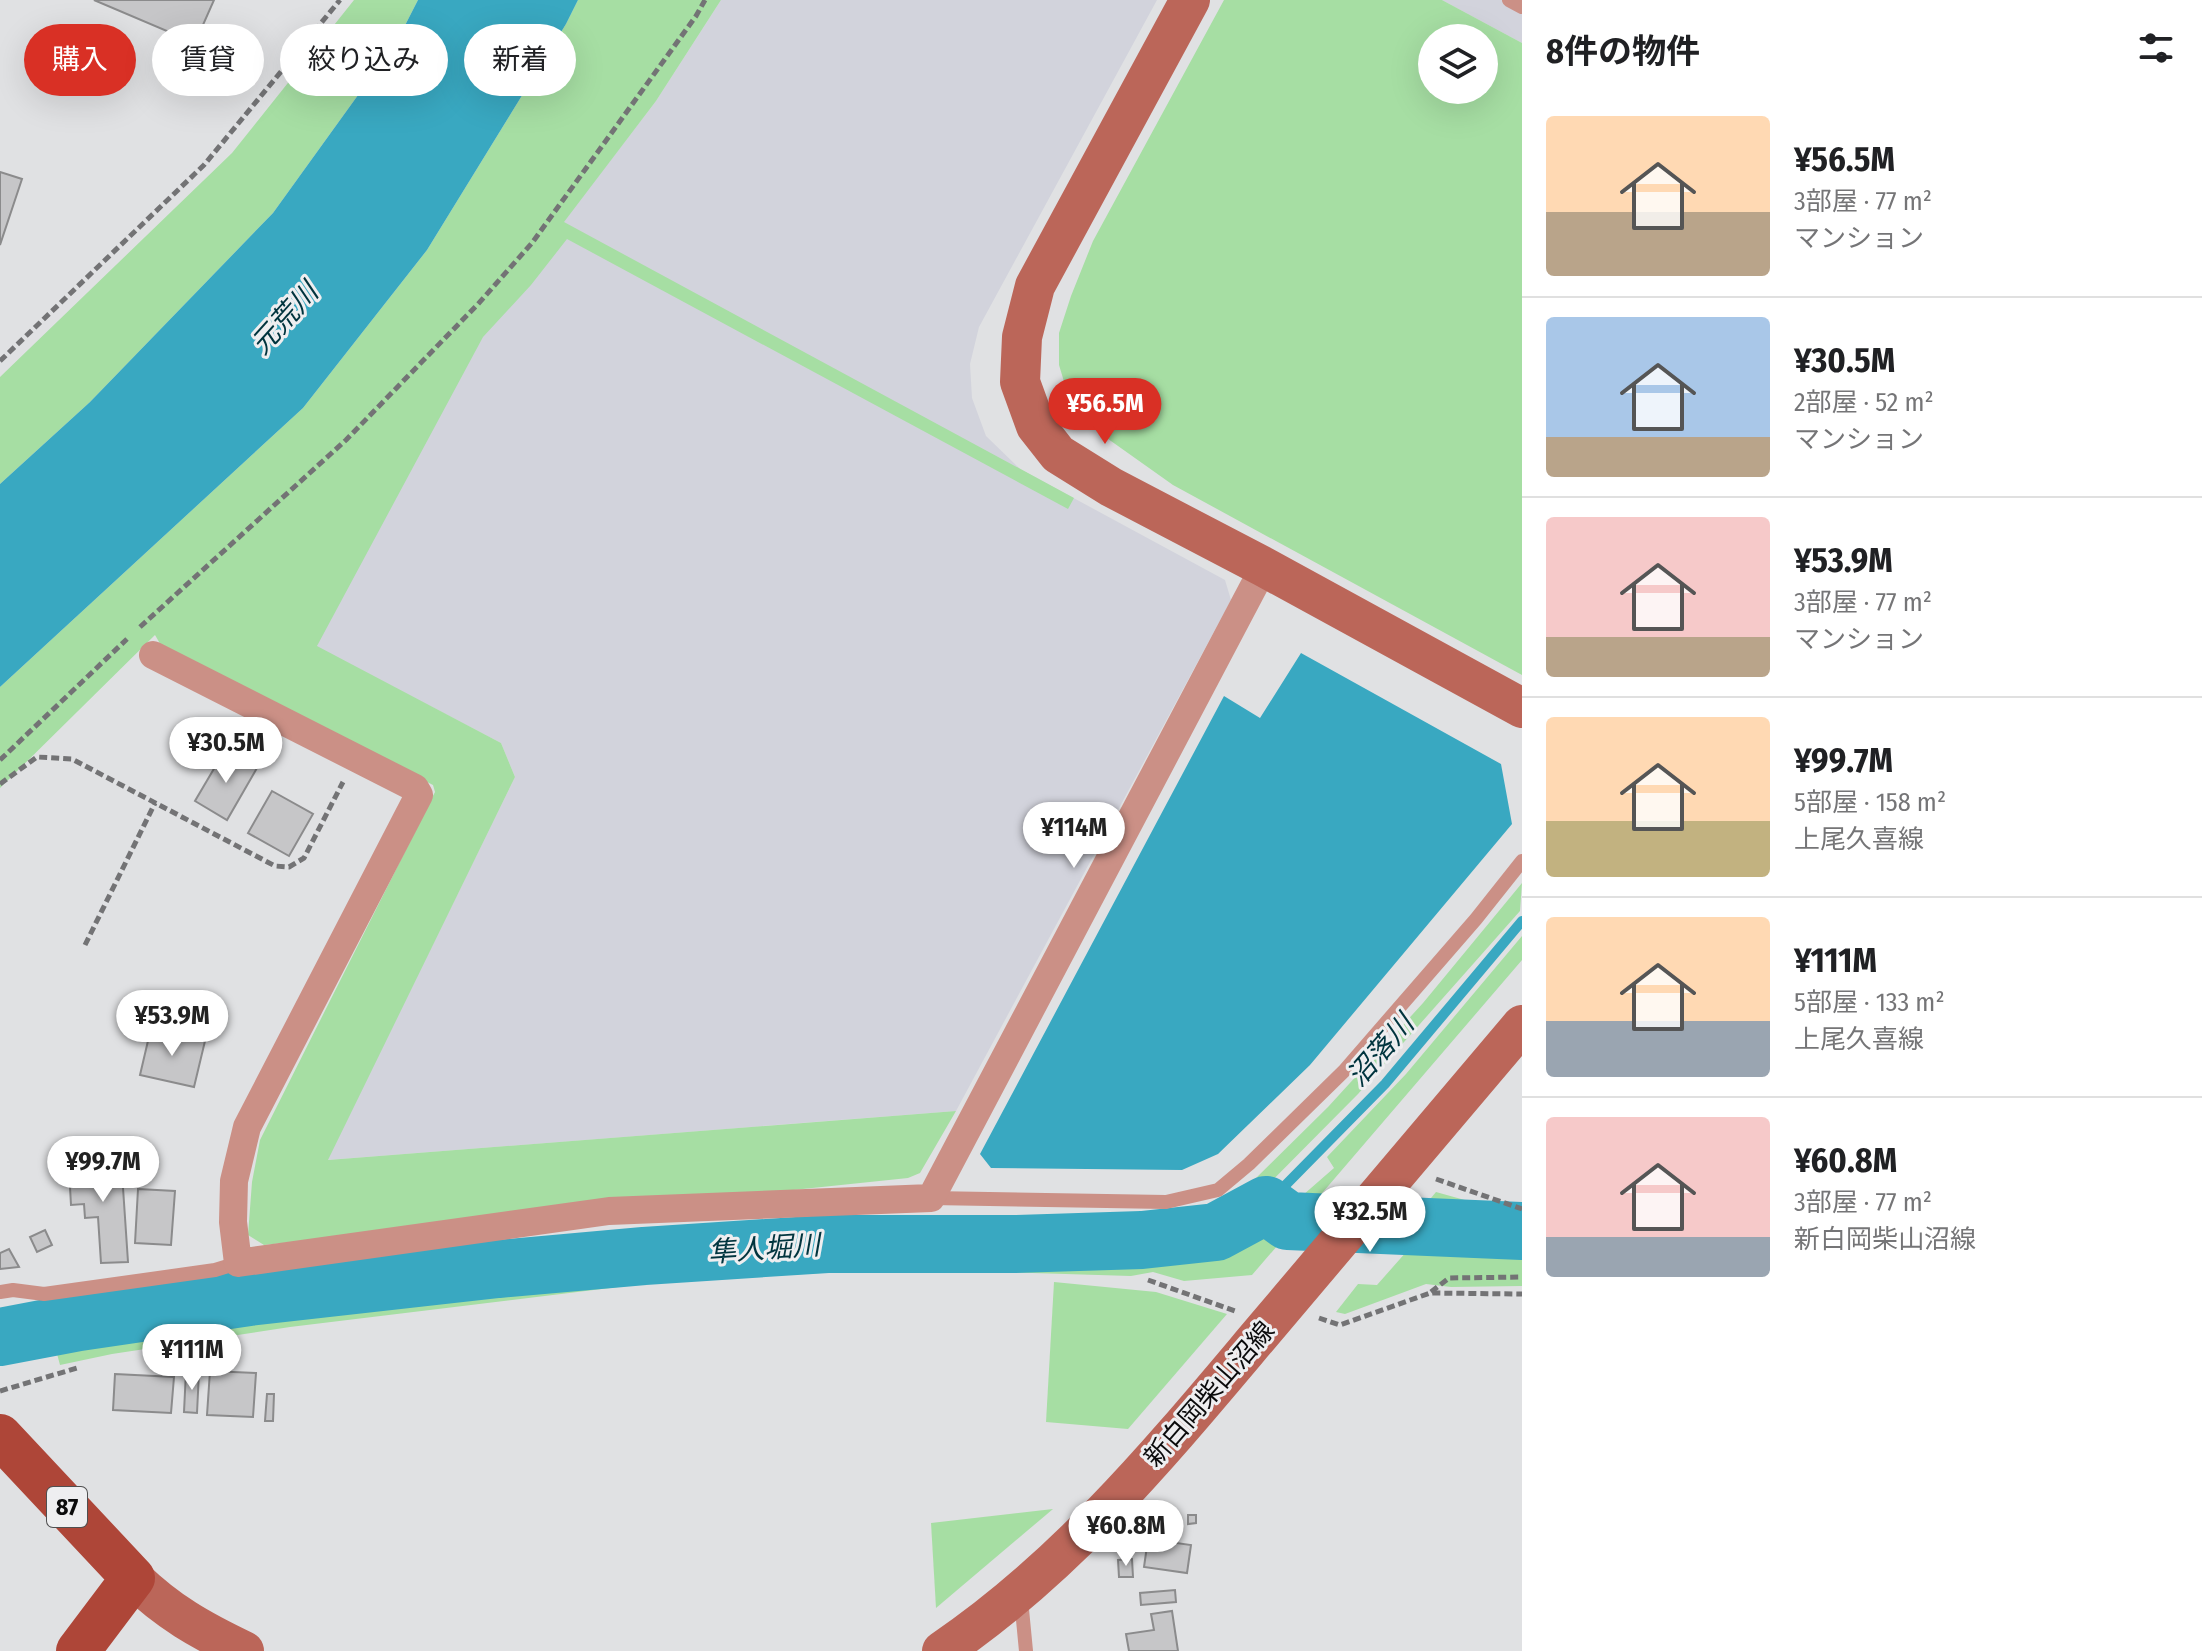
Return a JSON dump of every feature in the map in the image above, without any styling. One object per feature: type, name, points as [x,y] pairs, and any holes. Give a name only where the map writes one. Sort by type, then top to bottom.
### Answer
[{"type":"main road","name":"87","points":[[0,1436],[133,1578]]},
{"type":"main road","points":[[78,1651],[133,1578]]},
{"type":"street","points":[[1190,0],[1035,286],[1022,337],[1020,382],[1036,426],[1058,454],[1111,487],[1522,708]]},
{"type":"street","points":[[153,655],[360,758],[415,788],[419,795],[247,1127],[234,1181],[233,1222],[238,1263],[609,1211],[931,1198],[1264,567]]},
{"type":"street","points":[[1398,1170],[1522,1025]]},
{"type":"street","name":"新白岡柴山沼線","points":[[942,1651],[1020,1591],[1086,1532],[1157,1456],[1398,1170]]},
{"type":"street","points":[[133,1578],[166,1608],[195,1628],[244,1651]]},
{"type":"lane","points":[[1509,0],[1522,7]]},
{"type":"lane","points":[[931,1198],[1166,1202],[1218,1190],[1344,1071],[1476,919],[1522,861]]},
{"type":"lane","points":[[0,1292],[13,1290],[44,1294],[215,1270],[238,1263]]},
{"type":"lane","points":[[1020,1591],[1026,1651]]},
{"type":"path","points":[[0,361],[204,165],[340,0]]},
{"type":"path","points":[[0,760],[125,640],[346,440],[478,304],[532,243],[705,0]]},
{"type":"path","points":[[0,784],[37,757],[72,759],[275,866],[289,867],[304,858],[337,791],[360,758]]},
{"type":"path","points":[[85,945],[155,803]]},
{"type":"path","points":[[1398,1170],[1522,1209]]},
{"type":"path","points":[[1148,1280],[1283,1308],[1340,1325],[1430,1293],[1449,1278],[1522,1277]]},
{"type":"path","points":[[1430,1293],[1522,1294]]},
{"type":"path","points":[[0,1391],[77,1368]]},
{"type":"shaded area","points":[[721,0],[1157,0],[979,327],[970,364],[972,398],[986,436],[1020,469],[1225,580],[1231,600],[956,1111],[327,1160],[515,777],[501,743],[317,647],[333,471],[563,222],[656,101]]},
{"type":"shaded area","points":[[1442,0],[1522,0],[1522,43],[1498,30],[1498,24],[1487,24]]},
{"type":"green space","points":[[354,0],[418,0],[406,24],[335,24]]},
{"type":"green space","points":[[578,0],[721,0],[656,101],[564,222],[1074,498],[1068,509],[567,239],[531,285],[483,337],[317,646],[501,743],[515,777],[328,1160],[956,1111],[920,1173],[908,1178],[264,1245],[248,1235],[252,1182],[260,1140],[435,792],[433,785],[162,647],[155,635],[0,788],[0,687],[303,408],[427,250],[522,96],[576,96],[576,24],[566,24]]},
{"type":"green space","points":[[1224,0],[1442,0],[1487,24],[1418,24],[1418,104],[1498,104],[1498,30],[1522,43],[1522,675],[1173,485],[1087,424],[1069,398],[1059,365],[1059,333],[1093,241]]},
{"type":"green space","points":[[280,93],[280,96],[357,96],[273,213],[90,402],[0,484],[0,377],[232,153]]},
{"type":"green space","points":[[1522,883],[1520,911],[1358,1094],[1241,1212],[1210,1227],[1037,1239],[697,1238],[512,1256],[53,1322],[46,1306],[599,1232],[891,1218],[1177,1219],[1210,1212],[1254,1180],[1328,1107],[1423,1003]]},
{"type":"green space","points":[[1522,936],[1522,960],[1311,1206],[1295,1202],[1334,1168],[1327,1157],[1406,1074]]},
{"type":"green space","points":[[1436,1192],[1522,1216],[1522,1225],[1422,1209]]},
{"type":"green space","points":[[1259,1219],[1290,1231],[1252,1275],[1184,1281],[1153,1272],[1131,1276],[895,1269],[659,1282],[290,1327],[60,1365],[56,1350],[499,1280],[614,1266],[692,1260],[837,1257],[996,1263],[1063,1257],[1140,1261],[1225,1245]]},
{"type":"green space","points":[[1415,1242],[1522,1247],[1522,1286],[1451,1287],[1426,1284],[1345,1314],[1336,1312],[1358,1284],[1377,1285]]},
{"type":"green space","points":[[1054,1282],[1156,1292],[1227,1314],[1128,1429],[1046,1422]]},
{"type":"green space","points":[[1053,1509],[936,1608],[931,1523]]},
{"type":"water","name":"元荒川","points":[[418,0],[578,0],[566,24],[464,24],[464,96],[522,96],[427,250],[303,408],[0,687],[0,484],[90,402],[273,213],[357,96],[448,96],[448,24],[406,24]]},
{"type":"water","points":[[1301,653],[1501,764],[1512,824],[1310,1065],[1218,1154],[1182,1170],[991,1168],[980,1154],[1224,696],[1260,718]]},
{"type":"building","points":[[94,0],[214,0],[203,24],[152,25]]},
{"type":"building","points":[[0,172],[22,179],[0,245]]},
{"type":"building","points":[[225,750],[257,768],[227,820],[195,801]]},
{"type":"building","points":[[272,791],[313,814],[289,856],[248,833]]},
{"type":"building","points":[[151,1028],[205,1041],[194,1087],[140,1075]]},
{"type":"building","points":[[66,1139],[96,1139],[96,1147],[66,1145]]},
{"type":"building","points":[[121,1158],[128,1262],[101,1263],[98,1217],[85,1218],[84,1204],[71,1205],[69,1169],[88,1167],[88,1160]]},
{"type":"building","points":[[138,1189],[175,1191],[171,1245],[135,1243]]},
{"type":"building","points":[[45,1230],[52,1245],[37,1252],[30,1237]]},
{"type":"building","points":[[9,1249],[19,1267],[0,1269],[0,1253]]},
{"type":"building","points":[[186,1371],[199,1372],[197,1413],[184,1412]]},
{"type":"building","points":[[210,1371],[256,1373],[253,1417],[207,1415]]},
{"type":"building","points":[[115,1374],[174,1377],[171,1413],[113,1410]]},
{"type":"building","points":[[267,1394],[274,1394],[273,1421],[265,1421]]},
{"type":"building","points":[[1188,1515],[1196,1515],[1196,1523],[1188,1524]]},
{"type":"building","points":[[1148,1539],[1191,1545],[1187,1573],[1144,1567]]},
{"type":"building","points":[[1132,1559],[1133,1577],[1119,1577],[1118,1560]]},
{"type":"building","points":[[1175,1590],[1176,1602],[1141,1605],[1140,1593]]},
{"type":"building","points":[[1172,1611],[1178,1651],[1129,1651],[1126,1634],[1154,1630],[1151,1614]]},
{"type":"waterway","name":"沼落川","points":[[1266,1205],[1385,1084],[1522,921]]},
{"type":"waterway","name":"隼人堀川","points":[[0,1337],[249,1297],[644,1256],[827,1244],[1142,1240],[1216,1232],[1266,1205],[1288,1221],[1522,1231]]}]
